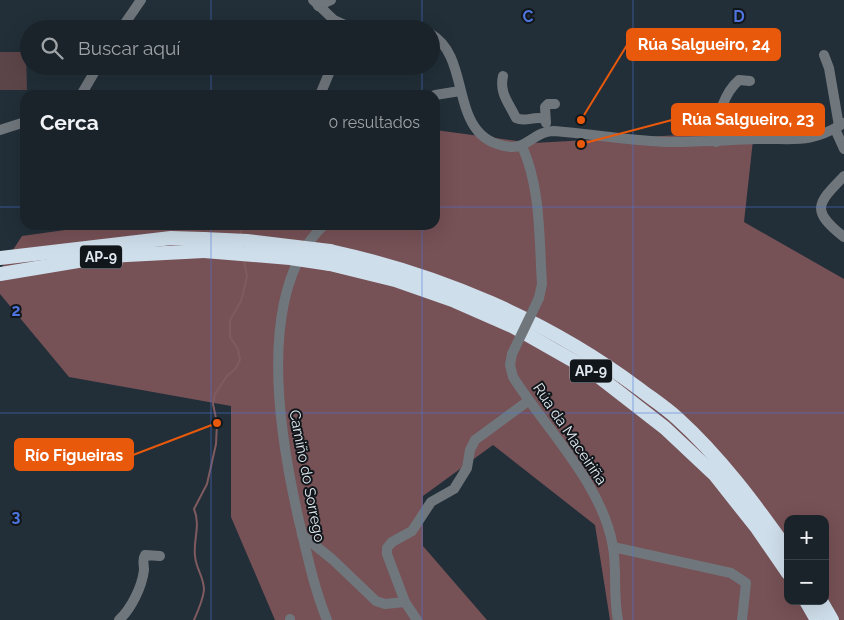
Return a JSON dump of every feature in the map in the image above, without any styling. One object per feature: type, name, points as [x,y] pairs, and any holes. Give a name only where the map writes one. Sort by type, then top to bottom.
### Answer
[{"type":"highway","name":"AP-9","points":[[0,258],[171,238],[204,245]]},
{"type":"highway","name":"AP-9","points":[[0,274],[108,256],[248,241],[330,258],[398,268],[452,287],[518,315],[601,360],[682,423],[725,467],[784,546]]},
{"type":"highway","name":"AP-9","points":[[330,258],[456,301],[512,326],[593,372],[666,428],[715,475],[757,528],[784,567]]},
{"type":"highway","points":[[808,605],[817,620]]},
{"type":"highway","points":[[823,605],[832,620]]},
{"type":"street","points":[[127,20],[141,0]]},
{"type":"street","points":[[316,3],[331,0]]},
{"type":"street","points":[[316,3],[332,20]]},
{"type":"street","points":[[440,41],[452,59],[467,116],[482,134],[505,146],[522,146],[538,134],[548,131],[661,141],[716,142],[811,139],[839,126]]},
{"type":"street","points":[[824,55],[829,68],[844,149]]},
{"type":"street","points":[[84,90],[93,75]]},
{"type":"street","points":[[322,90],[328,75]]},
{"type":"street","points":[[503,76],[501,84],[503,95],[516,118],[524,120],[539,117],[545,119]]},
{"type":"street","points":[[716,142],[717,123],[722,105],[739,80],[750,81]]},
{"type":"street","points":[[440,94],[460,91]]},
{"type":"street","points":[[548,131],[545,107],[548,104],[555,104]]},
{"type":"street","points":[[0,130],[20,124]]},
{"type":"street","name":"Rúa da Maceiriña","points":[[522,146],[530,164],[535,189],[542,284],[539,298],[512,354],[510,365],[513,377],[528,401],[592,490],[602,511],[613,547],[615,607],[618,620]]},
{"type":"street","points":[[844,176],[828,192],[821,203],[823,219],[844,237]]},
{"type":"street","name":"Camiño do Sorrego","points":[[320,230],[308,243],[285,300],[278,368],[278,403],[286,458],[302,535],[312,576],[327,620]]},
{"type":"street","points":[[417,620],[405,602],[386,554],[387,548],[392,542],[412,531],[420,522],[431,502],[454,489],[467,468],[470,450],[475,440],[528,401]]},
{"type":"street","points":[[302,535],[332,559],[376,601],[397,604],[405,602]]},
{"type":"street","points":[[613,547],[730,573],[746,583],[742,620]]},
{"type":"street","points":[[119,620],[130,608],[144,571],[143,558],[145,555],[160,556]]},
{"type":"shaded area","points":[[0,52],[20,52],[20,75],[27,75],[27,90],[0,90]]},
{"type":"shaded area","points":[[440,131],[533,143],[754,131],[744,222],[844,279],[844,620],[610,620],[595,525],[493,445],[423,496],[423,546],[487,620],[275,620],[231,517],[231,406],[69,377],[0,294],[0,270],[22,236],[65,230],[440,230]]},
{"type":"waterway","points":[[241,230],[241,235]]},
{"type":"waterway","points":[[194,620],[204,590],[195,556],[197,521],[194,509],[207,484],[216,444],[217,423],[213,404],[215,394],[227,376],[236,368],[240,360],[238,349],[230,337],[230,320],[241,301],[247,277],[244,259]]},
{"type":"place","name":"Rúa Salgueiro, 24","points":[[581,120]]},
{"type":"place","name":"Rúa Salgueiro, 23","points":[[581,144]]},
{"type":"place","name":"Río Figueiras","points":[[217,423]]}]
